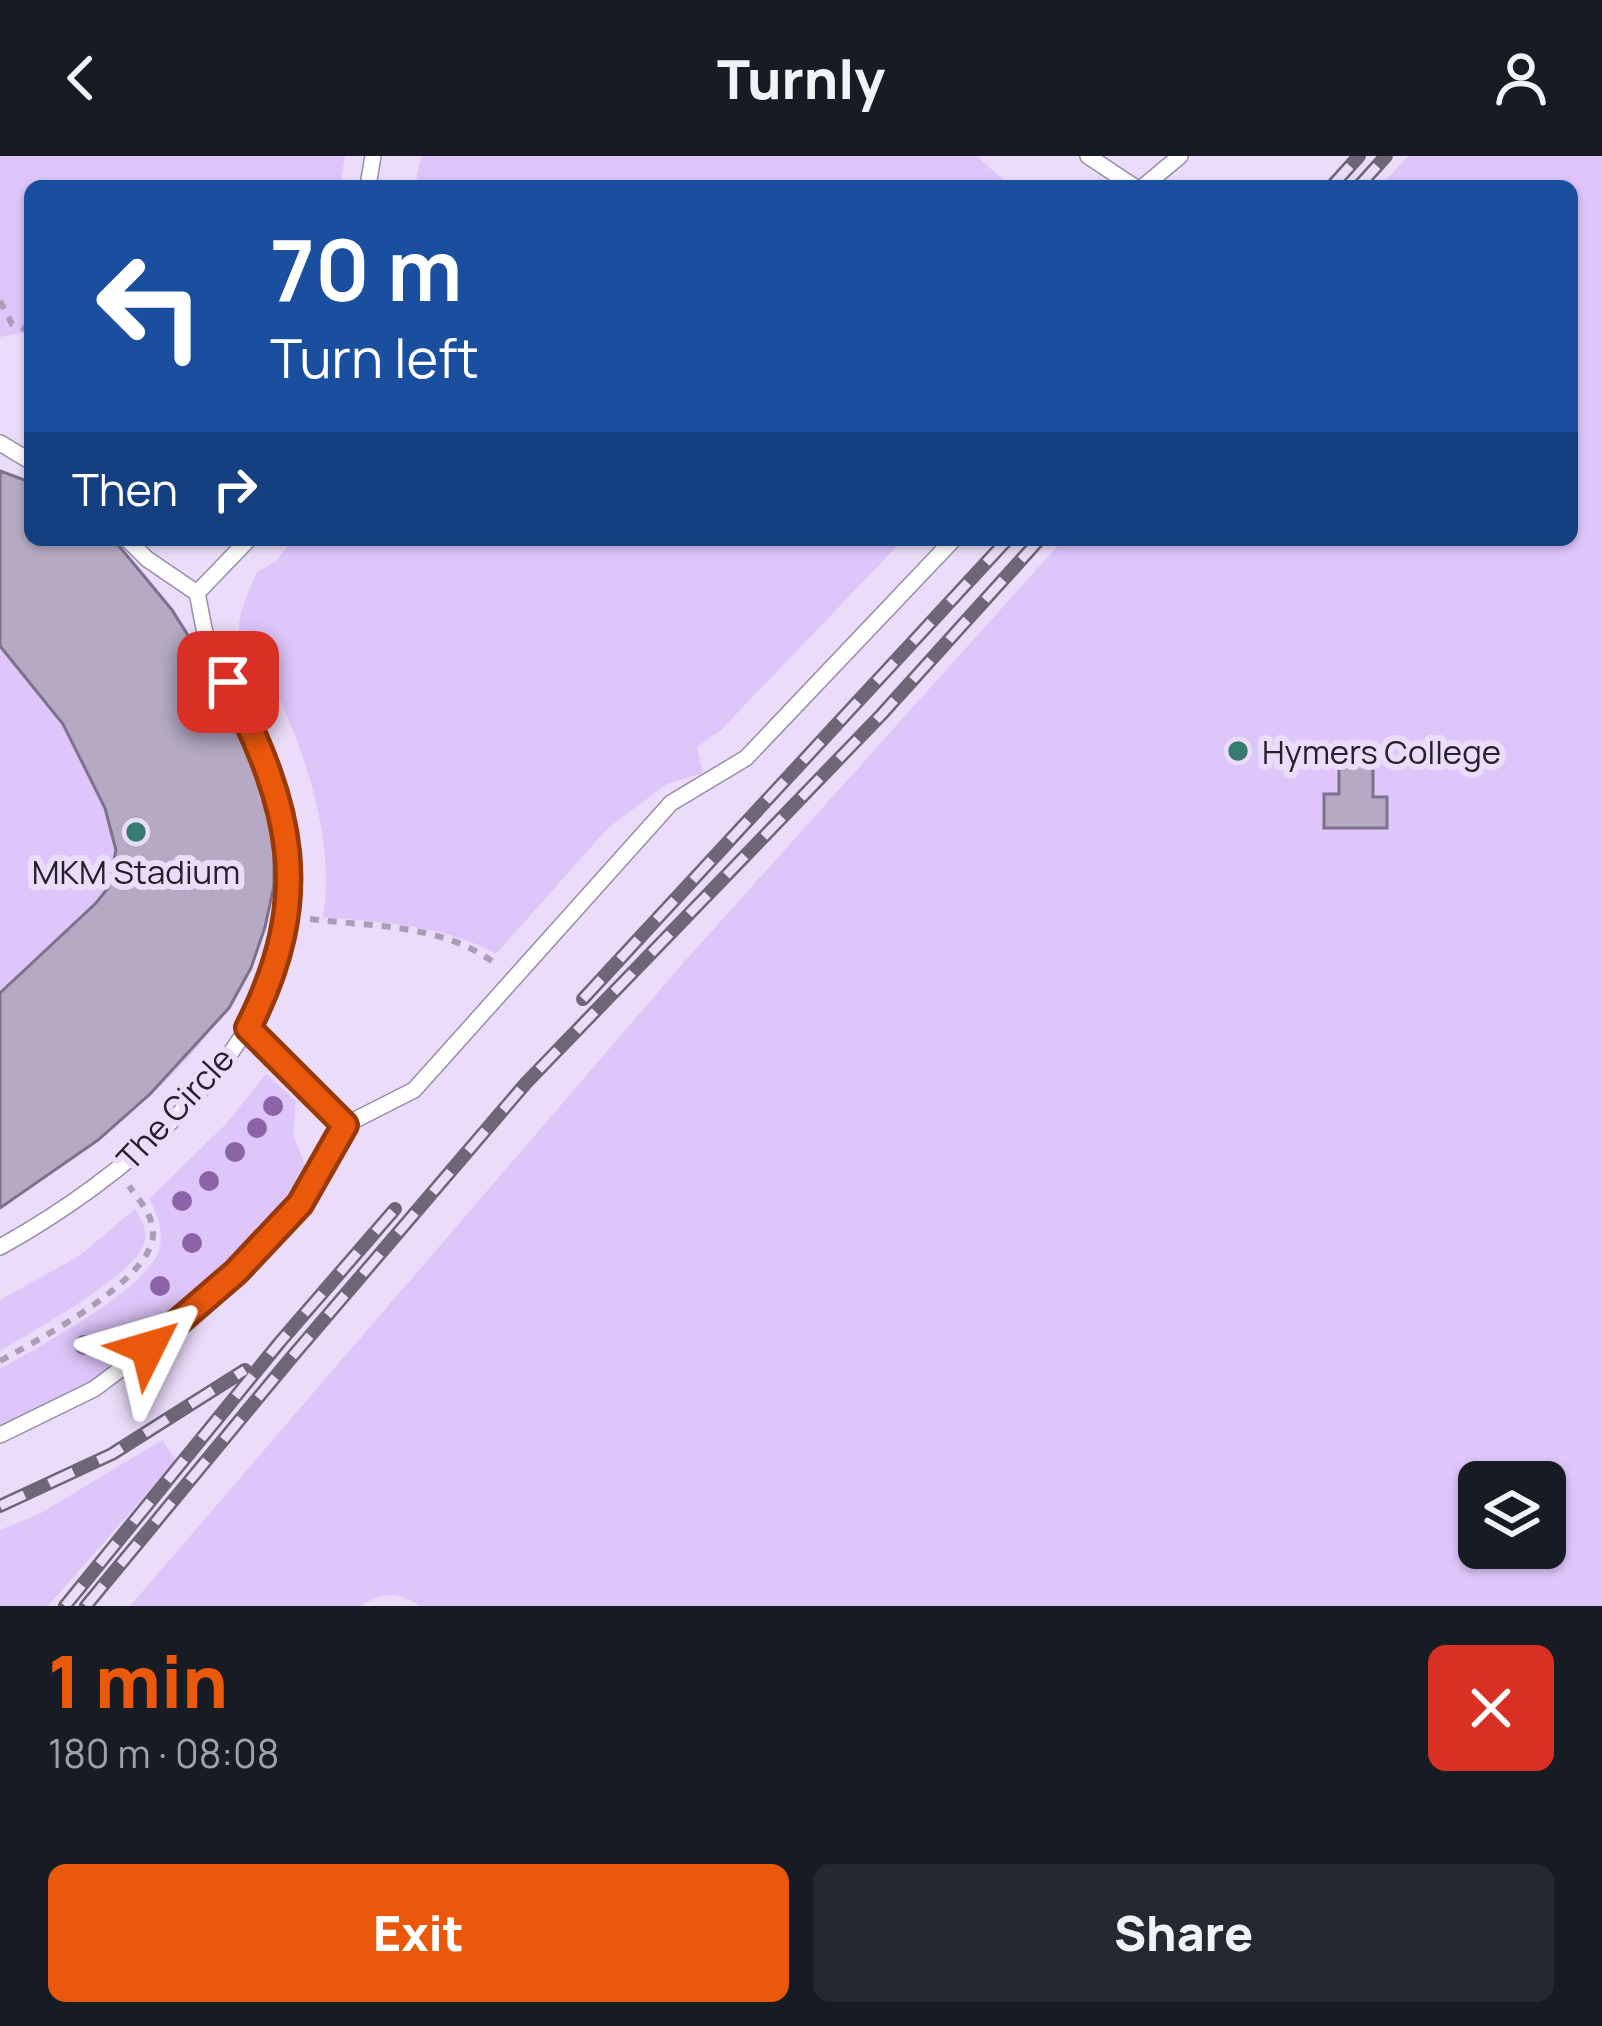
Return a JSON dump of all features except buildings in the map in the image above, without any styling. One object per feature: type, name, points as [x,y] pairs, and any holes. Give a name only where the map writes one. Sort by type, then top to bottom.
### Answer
[{"type":"lane","points":[[1088,156],[1124,180]]},
{"type":"lane","points":[[1151,180],[1180,156]]},
{"type":"lane","points":[[134,546],[197,593],[242,546]]},
{"type":"lane","points":[[0,1435],[94,1388],[196,1308],[300,1204],[345,1125],[414,1090],[671,803],[746,758],[947,546]]},
{"type":"lane","name":"The Circle","points":[[0,1247],[118,1171],[190,1099],[248,1028],[267,991],[288,916],[288,846],[275,790],[247,719],[209,645],[197,593]]},
{"type":"lane","points":[[248,1028],[345,1125]]},
{"type":"path","points":[[0,301],[12,324],[24,329]]},
{"type":"path","points":[[288,916],[439,935],[471,945],[514,979]]},
{"type":"path","points":[[0,1361],[76,1315],[149,1255],[153,1233],[149,1214],[118,1171]]},
{"type":"shaded area","points":[[0,156],[345,156],[341,180],[24,180],[24,332],[0,337]]},
{"type":"shaded area","points":[[421,156],[977,156],[1003,180],[416,180]]},
{"type":"shaded area","name":"Hymers College","points":[[1408,156],[1602,156],[1602,1606],[419,1606],[390,1595],[361,1606],[130,1606],[684,962],[1058,546],[1578,546],[1578,180],[1386,180]],"holes":[[[1324,794],[1387,798],[1387,828],[1324,827]]]},
{"type":"shaded area","name":"MKM Stadium","points":[[0,471],[24,480],[24,546],[120,546],[166,600],[234,713],[266,793],[274,844],[270,904],[253,960],[225,1011],[188,1058],[144,1101],[97,1141],[0,1208]]},
{"type":"shaded area","points":[[287,546],[897,546],[721,730],[697,747],[703,773],[667,784],[608,828],[496,954],[433,931],[323,917],[325,856],[304,760],[280,701],[239,629],[256,573],[276,561]]},
{"type":"shaded area","points":[[266,1074],[296,1101],[293,1134],[308,1173],[227,1263],[132,1350],[68,1395],[0,1426],[0,1369],[111,1301],[148,1268],[161,1239],[149,1199],[226,1124]]},
{"type":"shaded area","points":[[135,1209],[145,1234],[136,1257],[80,1302],[0,1351],[0,1300],[79,1256]]},
{"type":"shaded area","points":[[162,1440],[176,1460],[48,1606],[0,1606],[0,1530],[41,1513]]},
{"type":"railway","points":[[1337,180],[1359,156]]},
{"type":"railway","points":[[1364,180],[1386,156]]},
{"type":"railway","points":[[583,999],[1001,546]]},
{"type":"railway","points":[[86,1606],[526,1083],[882,714],[1034,546]]},
{"type":"railway","points":[[65,1606],[395,1209]]},
{"type":"railway","points":[[0,1506],[112,1454],[245,1370]]},
{"type":"place","name":"Hymers College","points":[[1238,751]]},
{"type":"place","name":"MKM Stadium","points":[[136,832]]},
{"type":"route","points":[[148,1348],[236,1272],[300,1204],[345,1125],[248,1028],[267,991],[288,916],[288,846],[275,790],[228,682]]}]
